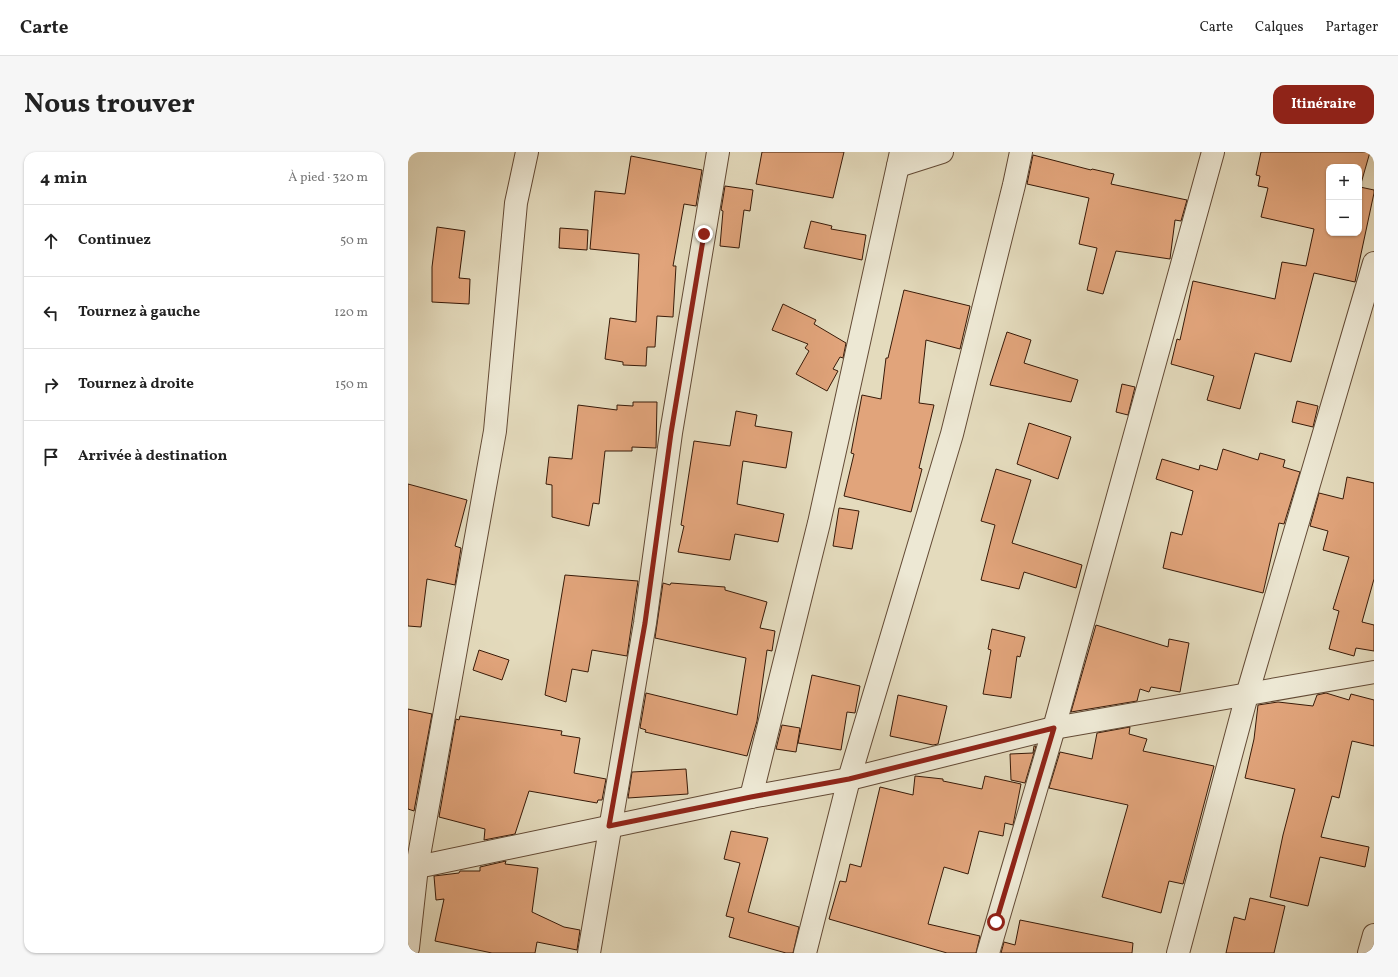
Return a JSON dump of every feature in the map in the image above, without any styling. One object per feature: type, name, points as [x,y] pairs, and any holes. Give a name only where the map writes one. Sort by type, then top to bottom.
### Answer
[{"type":"street","points":[[408,948],[413,868],[495,431],[516,204],[528,152]]},
{"type":"street","points":[[589,953],[609,826],[645,623],[671,433],[718,152]]},
{"type":"street","points":[[751,797],[819,524],[900,159],[942,152]]},
{"type":"street","points":[[805,953],[849,779],[952,434],[1021,152]]},
{"type":"street","points":[[988,953],[1054,728],[1213,152]]},
{"type":"street","points":[[1178,953],[1247,695],[1374,263]]},
{"type":"street","points":[[413,868],[751,797],[849,779],[1054,728],[1374,672]]},
{"type":"street","points":[[1369,953],[1374,935]]},
{"type":"building","points":[[762,152],[844,152],[833,198],[756,184]]},
{"type":"building","points":[[1261,152],[1370,152],[1362,180],[1362,164],[1326,164],[1326,236],[1362,236],[1362,187],[1374,190],[1374,193],[1355,282],[1314,273],[1291,362],[1255,353],[1240,409],[1207,400],[1214,376],[1171,364],[1177,339],[1180,340],[1193,281],[1275,299],[1282,262],[1306,266],[1314,229],[1261,217],[1268,188],[1258,186],[1260,176],[1256,175]]},
{"type":"building","points":[[1033,155],[1091,170],[1114,174],[1111,184],[1187,200],[1181,221],[1175,220],[1170,259],[1116,251],[1103,294],[1087,290],[1097,248],[1079,244],[1089,198],[1027,184]]},
{"type":"building","points":[[631,156],[702,170],[696,206],[684,204],[673,266],[676,266],[673,317],[657,316],[655,347],[647,347],[646,366],[623,365],[623,362],[605,359],[610,318],[636,322],[639,254],[590,249],[595,191],[625,194]]},
{"type":"building","points":[[725,186],[753,190],[750,211],[744,210],[739,248],[720,246],[723,211],[721,210]]},
{"type":"building","points":[[811,221],[832,226],[831,229],[866,235],[862,260],[804,248]]},
{"type":"building","points":[[437,227],[465,231],[459,278],[470,279],[469,304],[432,302],[432,267]]},
{"type":"building","points":[[560,228],[588,230],[587,250],[559,248]]},
{"type":"building","points":[[904,290],[970,306],[960,349],[926,340],[919,403],[934,405],[919,468],[922,469],[911,512],[844,496],[854,454],[851,453],[862,395],[881,399],[886,358],[888,358]]},
{"type":"building","points":[[783,304],[816,320],[814,324],[846,343],[843,358],[840,357],[833,369],[838,371],[827,391],[796,374],[809,351],[805,348],[808,344],[772,330]]},
{"type":"building","points":[[1007,332],[1031,340],[1024,363],[1078,380],[1071,402],[990,385]]},
{"type":"building","points":[[1122,384],[1135,387],[1128,415],[1116,412]]},
{"type":"building","points":[[1297,401],[1318,406],[1313,427],[1292,422]]},
{"type":"building","points":[[633,402],[657,402],[656,448],[632,447],[632,451],[605,451],[599,504],[593,503],[589,526],[552,517],[552,485],[546,484],[549,457],[572,459],[578,405],[617,410],[617,405],[633,406]]},
{"type":"building","points":[[736,411],[757,415],[755,426],[792,432],[786,468],[743,461],[737,504],[784,514],[778,542],[735,534],[730,560],[678,552],[684,526],[681,525],[694,441],[730,446]]},
{"type":"building","points":[[1029,423],[1071,437],[1058,479],[1017,464]]},
{"type":"building","points":[[1223,449],[1258,460],[1260,453],[1285,460],[1283,467],[1300,472],[1284,524],[1279,523],[1263,593],[1163,568],[1171,532],[1182,535],[1193,491],[1156,479],[1162,459],[1199,470],[1200,465],[1217,470]]},
{"type":"building","points":[[996,469],[1031,480],[1012,543],[1082,565],[1076,588],[1024,572],[1019,589],[981,580],[995,525],[981,521]]},
{"type":"building","points":[[1347,477],[1374,483],[1374,579],[1362,622],[1374,625],[1374,651],[1356,648],[1354,656],[1329,649],[1339,611],[1333,609],[1349,557],[1323,550],[1328,531],[1310,526],[1319,493],[1343,499]]},
{"type":"building","points":[[408,484],[467,500],[455,546],[461,548],[455,585],[427,579],[421,627],[408,626]]},
{"type":"building","points":[[839,508],[859,511],[852,549],[833,546]]},
{"type":"building","points":[[565,575],[638,581],[627,656],[592,650],[588,672],[572,669],[566,702],[545,695]]},
{"type":"building","points":[[663,583],[670,585],[671,583],[725,587],[725,590],[767,602],[760,628],[775,631],[772,651],[767,650],[757,721],[747,756],[645,732],[646,730],[640,728],[646,693],[737,715],[746,658],[655,638]]},
{"type":"building","points":[[1096,625],[1168,647],[1169,639],[1189,643],[1180,692],[1151,687],[1149,692],[1140,689],[1137,701],[1071,712]]},
{"type":"building","points":[[992,629],[1025,637],[1020,657],[1017,656],[1011,698],[983,694],[991,650],[988,649]]},
{"type":"building","points":[[479,650],[509,660],[502,680],[473,670]]},
{"type":"building","points":[[812,675],[860,686],[855,713],[847,712],[841,750],[798,743]]},
{"type":"building","points":[[1326,693],[1349,700],[1351,694],[1374,700],[1374,746],[1352,741],[1339,798],[1332,796],[1321,837],[1369,847],[1365,867],[1320,857],[1308,906],[1270,897],[1283,835],[1295,789],[1245,778],[1254,739],[1258,705],[1278,702],[1313,706],[1317,695]]},
{"type":"building","points":[[898,695],[947,706],[938,744],[933,745],[890,736]]},
{"type":"building","points":[[408,709],[432,714],[414,811],[408,809]]},
{"type":"building","points":[[460,716],[562,731],[561,735],[580,738],[574,773],[606,779],[602,800],[598,800],[597,803],[529,791],[515,834],[484,840],[485,829],[439,817],[456,719],[459,720]]},
{"type":"building","points":[[782,725],[800,728],[796,752],[776,749]]},
{"type":"building","points":[[1130,727],[1129,734],[1147,739],[1143,751],[1214,766],[1183,884],[1169,881],[1161,913],[1102,897],[1128,805],[1049,788],[1060,752],[1092,759],[1097,733]]},
{"type":"building","points":[[1034,746],[1036,746],[1025,783],[1011,780],[1010,754],[1033,753]]},
{"type":"building","points":[[686,769],[688,794],[628,798],[632,772]]},
{"type":"building","points":[[915,776],[943,779],[943,781],[982,789],[985,776],[1021,784],[1013,825],[1005,823],[1003,836],[979,831],[968,874],[944,867],[928,924],[980,936],[976,953],[947,953],[829,919],[840,881],[846,882],[850,864],[861,867],[880,787],[913,795]]},
{"type":"building","points":[[731,831],[768,838],[748,912],[799,927],[793,953],[786,953],[729,937],[734,918],[726,916],[740,863],[724,859]]},
{"type":"building","points":[[506,861],[505,864],[538,868],[532,912],[564,927],[580,930],[577,950],[537,942],[535,953],[492,953],[435,941],[444,899],[436,900],[434,876],[459,873],[460,871],[480,871],[480,867]]},
{"type":"building","points":[[1250,898],[1285,906],[1274,953],[1226,953],[1234,917],[1245,920]]},
{"type":"building","points":[[1020,920],[1133,943],[1132,953],[1001,953],[1004,942],[1015,945]]},
{"type":"route","points":[[704,234],[671,433],[645,623],[609,826],[849,779],[1054,728],[996,922]]}]
